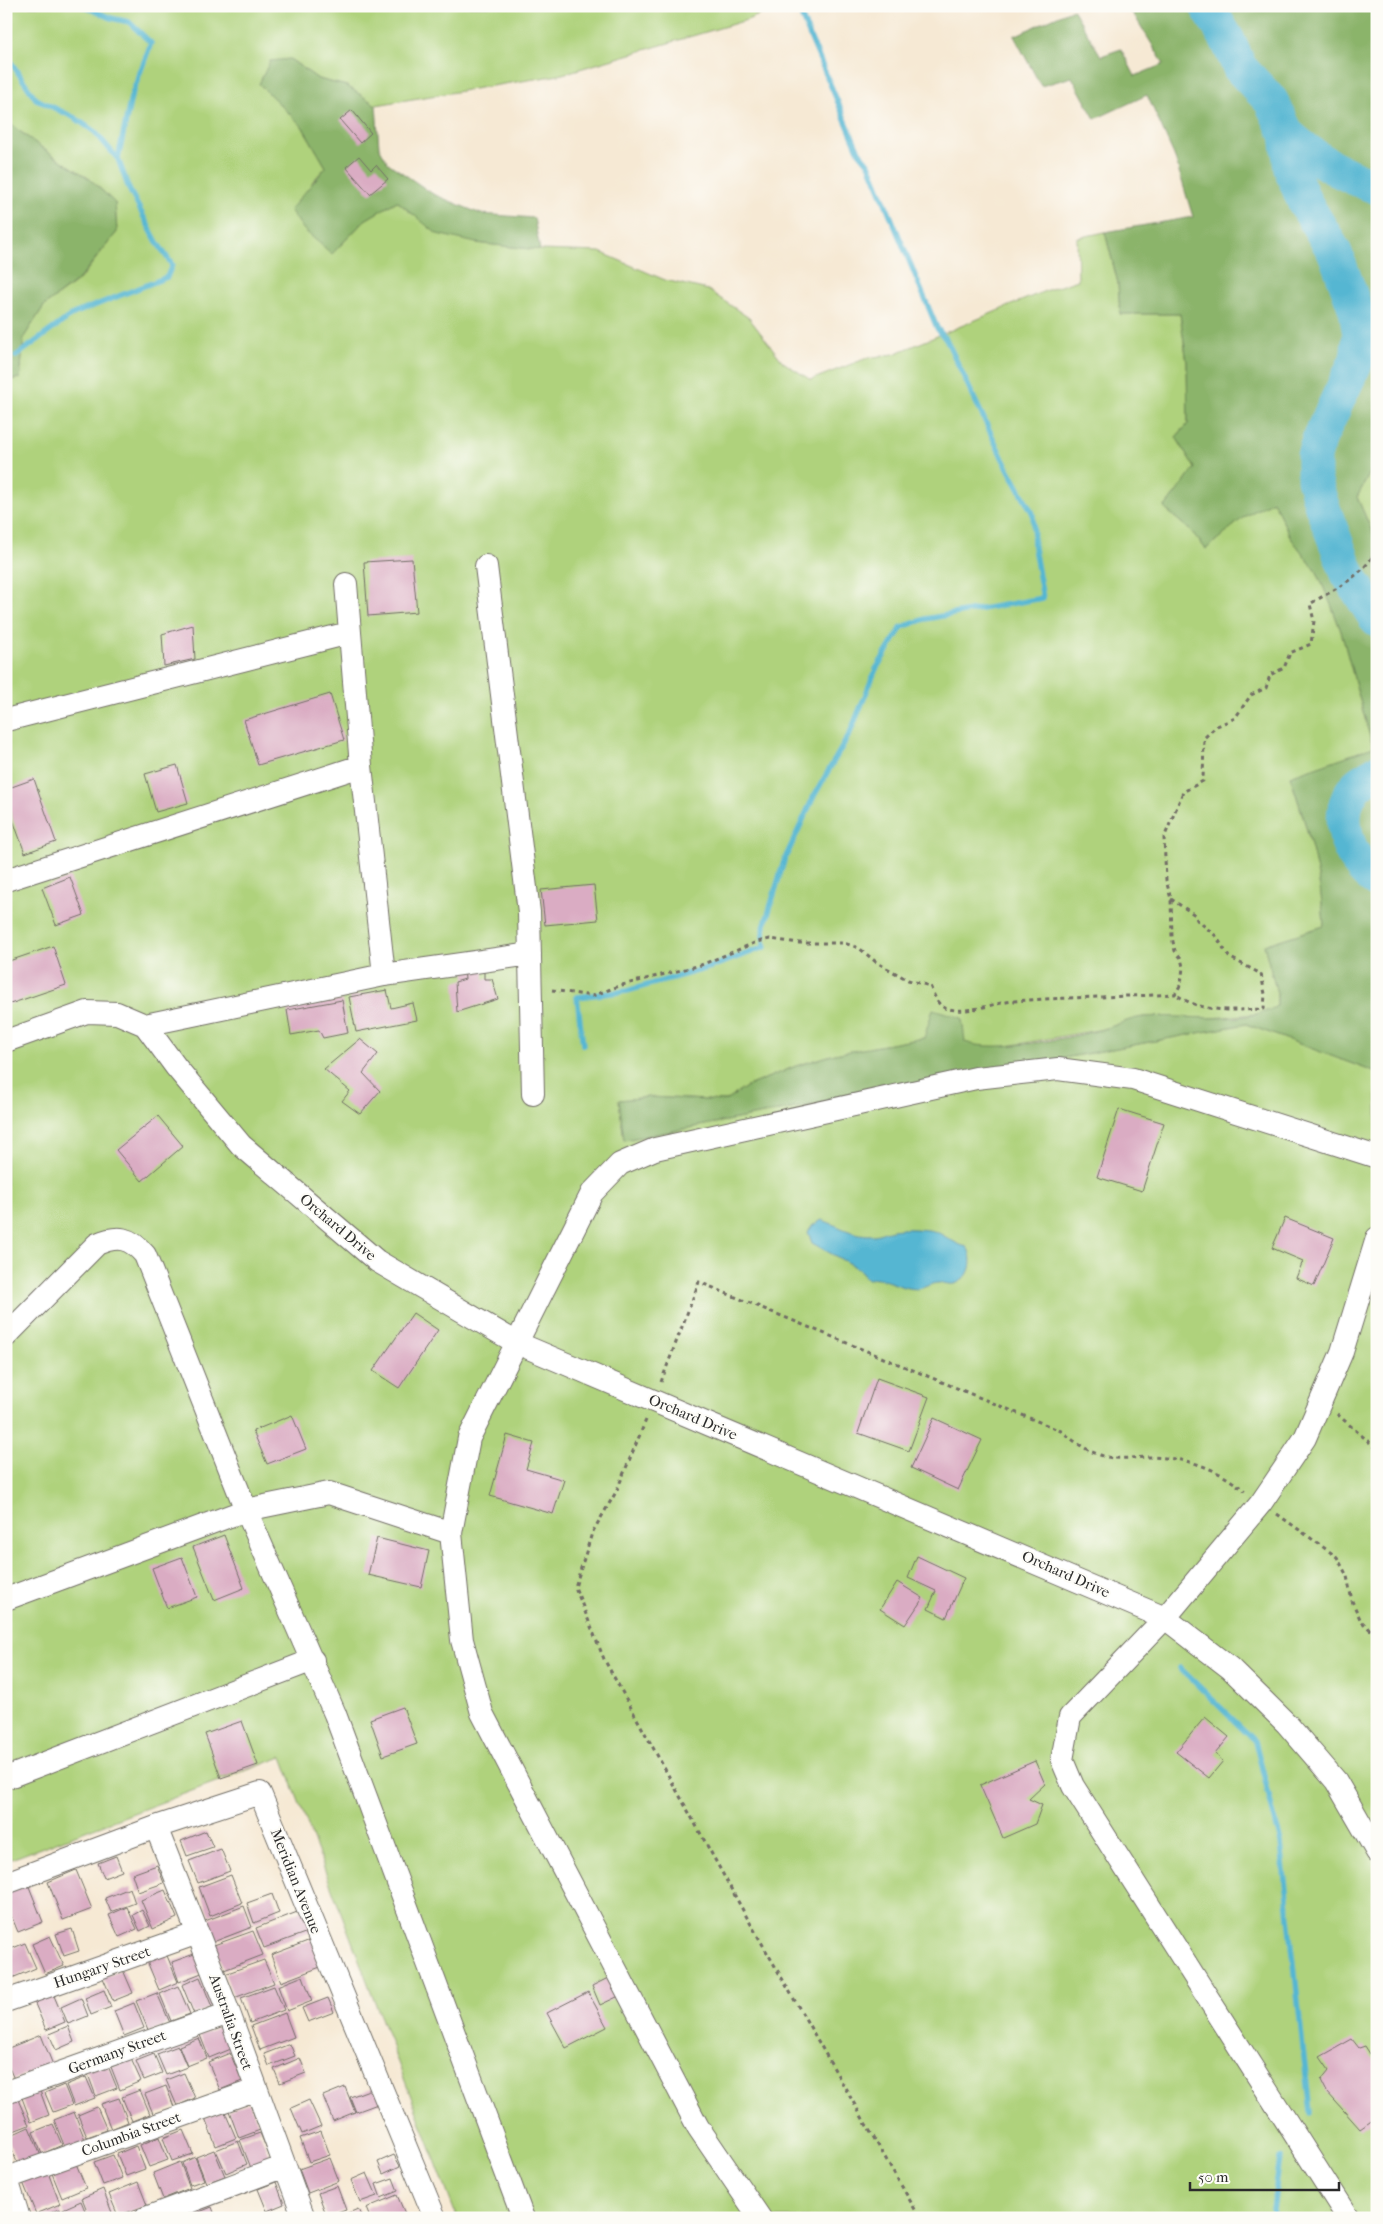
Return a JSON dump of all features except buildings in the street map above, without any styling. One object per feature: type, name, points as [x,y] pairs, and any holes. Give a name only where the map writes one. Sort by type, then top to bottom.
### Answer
[{"type":"street","points":[[486,566],[528,912],[533,1094]]},
{"type":"street","points":[[346,584],[361,766],[384,974]]},
{"type":"street","points":[[6,720],[349,633]]},
{"type":"street","points":[[6,880],[361,766]]},
{"type":"street","points":[[6,1041],[86,1012],[117,1013],[145,1025],[384,974],[530,954]]},
{"type":"street","name":"Orchard Drive","points":[[145,1025],[176,1067],[241,1145],[377,1261],[517,1343],[1165,1618],[1230,1668],[1288,1724],[1336,1781],[1377,1852]]},
{"type":"street","points":[[760,2218],[698,2127],[482,1713],[462,1640],[452,1533],[469,1438],[592,1193],[620,1164],[656,1149],[976,1078],[1058,1069],[1133,1078],[1377,1157]]},
{"type":"street","points":[[6,1336],[97,1244],[110,1238],[123,1238],[136,1244],[145,1255],[246,1510],[335,1714],[523,2218]]},
{"type":"street","points":[[1348,2218],[1073,1786],[1062,1760],[1070,1717],[1165,1618],[1261,1503],[1305,1438],[1342,1352],[1377,1238]]},
{"type":"street","points":[[6,1599],[246,1510],[329,1493],[452,1533]]},
{"type":"street","points":[[6,1778],[313,1660]]},
{"type":"street","name":"Meridian Avenue","points":[[6,1883],[156,1827],[260,1793],[435,2218]]},
{"type":"street","name":"Australia Street","points":[[156,1827],[198,1933],[304,2218]]},
{"type":"street","name":"Hungary Street","points":[[6,2001],[198,1933]]},
{"type":"street","name":"Germany Street","points":[[6,2092],[228,2013]]},
{"type":"street","name":"Columbia Street","points":[[7,2177],[255,2090]]},
{"type":"street","points":[[146,2218],[285,2166]]},
{"type":"street","points":[[7,2177],[19,2218]]},
{"type":"path","points":[[1175,994],[1181,984],[1183,967],[1181,958],[1175,951],[1172,937],[1171,899],[1166,880],[1164,838],[1183,792],[1203,781],[1204,738],[1217,726],[1235,718],[1251,695],[1266,688],[1270,675],[1284,668],[1290,653],[1311,644],[1314,621],[1310,604],[1346,584],[1373,557],[1377,549]]},
{"type":"path","points":[[530,986],[592,996],[622,985],[701,965],[770,939],[799,943],[844,943],[859,948],[884,967],[908,980],[930,986],[938,1002],[945,1008],[967,1010],[1009,1002],[1050,998],[1175,994],[1190,1005],[1214,1010],[1264,1009],[1265,994],[1261,974],[1229,958],[1216,936],[1197,920],[1195,915],[1171,899]]},
{"type":"path","points":[[920,2218],[745,1914],[613,1676],[575,1587],[592,1533],[616,1492],[654,1400],[699,1282],[1061,1431],[1082,1448],[1102,1456],[1122,1459],[1150,1458],[1197,1463],[1224,1474],[1337,1557],[1347,1576],[1352,1602],[1361,1621],[1377,1636]]},
{"type":"path","points":[[1321,1400],[1377,1449]]},
{"type":"green space","points":[[6,6],[781,6],[747,20],[559,75],[376,105],[347,86],[318,79],[290,59],[259,83],[302,126],[326,167],[312,182],[332,254],[365,220],[397,201],[411,213],[476,243],[540,250],[600,252],[665,280],[708,290],[749,318],[783,362],[811,380],[867,358],[894,354],[1045,291],[1078,280],[1077,238],[1105,232],[1118,283],[1120,314],[1180,314],[1187,362],[1188,424],[1176,437],[1195,468],[1164,508],[1191,531],[1206,549],[1245,516],[1273,501],[1291,538],[1317,572],[1332,607],[1341,631],[1373,748],[1290,776],[1316,869],[1324,926],[1264,945],[1277,993],[1277,1006],[1266,1013],[1212,1018],[1143,1017],[1103,1029],[1002,1047],[974,1046],[964,1042],[924,1038],[835,1054],[796,1066],[748,1086],[725,1101],[650,1097],[619,1100],[624,1140],[1246,1024],[1377,1073],[1377,2218],[457,2218],[282,1757],[6,1861],[6,381],[20,378],[24,337],[44,306],[80,279],[117,232],[115,203],[90,179],[45,150],[6,121]]},
{"type":"green space","points":[[1125,6],[1377,6],[1377,460],[1357,497],[1377,543],[1377,1073],[1246,1024],[624,1140],[619,1100],[650,1097],[725,1101],[748,1086],[796,1066],[835,1054],[924,1038],[933,1009],[962,1018],[965,1042],[994,1046],[1033,1043],[1073,1036],[1144,1017],[1212,1018],[1248,1016],[1263,1012],[1277,1006],[1277,993],[1264,945],[1324,926],[1320,887],[1312,850],[1290,776],[1373,747],[1341,631],[1317,572],[1291,538],[1273,501],[1245,516],[1206,549],[1191,531],[1164,508],[1195,468],[1176,437],[1188,424],[1187,362],[1180,314],[1120,314],[1118,283],[1105,232],[1193,217],[1174,155],[1147,95],[1095,119],[1072,77],[1041,86],[1014,36],[1073,9],[1101,56],[1121,49],[1135,76],[1164,64],[1134,15]]},
{"type":"green space","points":[[290,59],[318,79],[347,86],[376,105],[379,147],[388,163],[433,194],[481,214],[534,218],[540,250],[476,243],[437,234],[397,201],[365,220],[332,254],[304,230],[290,210],[326,167],[302,126],[259,84],[270,61]]},
{"type":"green space","points":[[6,121],[45,150],[90,179],[115,203],[117,232],[79,279],[44,306],[24,337],[20,378],[6,381]]},
{"type":"green space","points":[[1377,460],[1377,543],[1357,497]]},
{"type":"water","points":[[822,1220],[866,1235],[901,1229],[933,1231],[967,1247],[971,1256],[969,1272],[962,1280],[955,1284],[935,1283],[916,1289],[879,1279],[867,1279],[857,1268],[812,1243],[808,1232],[813,1225]]},
{"type":"waterway","points":[[16,356],[73,314],[167,277],[172,265],[157,242],[129,189],[118,159],[131,97],[151,43],[129,22],[111,18],[83,6]]},
{"type":"waterway","points":[[764,937],[764,928],[784,861],[814,796],[850,733],[876,669],[902,627],[925,619],[1043,598],[1034,548],[1033,514],[1003,459],[947,341],[937,328],[869,164],[859,152],[797,6]]},
{"type":"waterway","points":[[1207,6],[1227,39],[1240,68],[1271,101],[1287,134],[1291,169],[1304,201],[1335,253],[1356,310],[1360,334],[1357,359],[1320,437],[1314,456],[1314,479],[1322,506],[1348,574],[1377,620]]},
{"type":"waterway","points":[[6,55],[36,99],[75,118],[95,132],[118,159]]},
{"type":"waterway","points":[[1287,134],[1307,151],[1329,165],[1377,187]]},
{"type":"waterway","points":[[1377,772],[1359,783],[1349,796],[1344,822],[1351,850],[1367,873],[1377,881]]},
{"type":"waterway","points":[[583,1045],[577,997],[627,991],[711,967],[765,947],[764,943]]},
{"type":"waterway","points":[[1180,1668],[1255,1741],[1281,1843],[1310,2113]]},
{"type":"waterway","points":[[1275,2218],[1273,2208],[1280,2158]]}]
